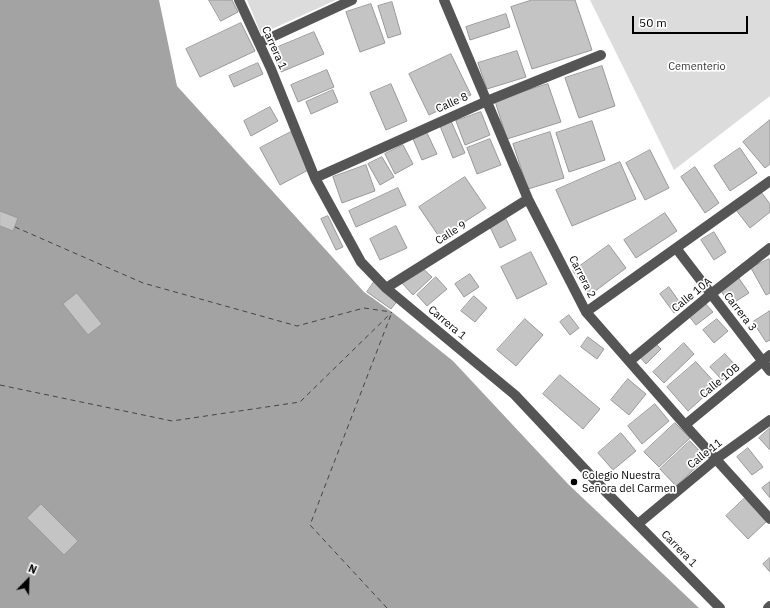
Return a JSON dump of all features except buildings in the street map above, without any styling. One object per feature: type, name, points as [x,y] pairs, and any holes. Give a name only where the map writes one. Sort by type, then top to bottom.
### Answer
[{"type":"street","name":"Carrera 1","points":[[239,0],[271,70],[315,178],[361,262],[386,288],[515,395],[720,608]]},
{"type":"street","points":[[258,43],[352,0]]},
{"type":"street","name":"Carrera 2","points":[[444,0],[528,199],[586,312],[770,520]]},
{"type":"street","name":"Calle 8","points":[[315,178],[487,101],[601,55]]},
{"type":"street","points":[[586,312],[676,248],[768,187]]},
{"type":"street","name":"Calle 9","points":[[386,288],[528,199]]},
{"type":"street","name":"Carrera 3","points":[[676,248],[711,294],[767,358],[770,371]]},
{"type":"street","name":"Calle 10A","points":[[630,361],[711,294],[770,248]]},
{"type":"street","name":"Calle 10B","points":[[685,425],[767,358]]},
{"type":"street","name":"Calle 11","points":[[638,524],[716,459],[770,420]]},
{"type":"green space","points":[[247,0],[336,0],[261,34]]},
{"type":"green space","name":"Cementerio","points":[[590,0],[770,0],[770,96],[674,170]]},
{"type":"shaded area","points":[[0,0],[159,0],[177,86],[364,292],[392,312],[453,361],[568,484],[699,608],[0,608]]},
{"type":"ferry route","points":[[15,227],[143,283],[297,326],[364,308],[391,312]]},
{"type":"ferry route","points":[[0,385],[172,421],[300,402],[392,312]]},
{"type":"ferry route","points":[[387,608],[310,525],[392,312]]},
{"type":"place","name":"Colegio Nuestra Señora del Carmen","points":[[574,482]]}]
